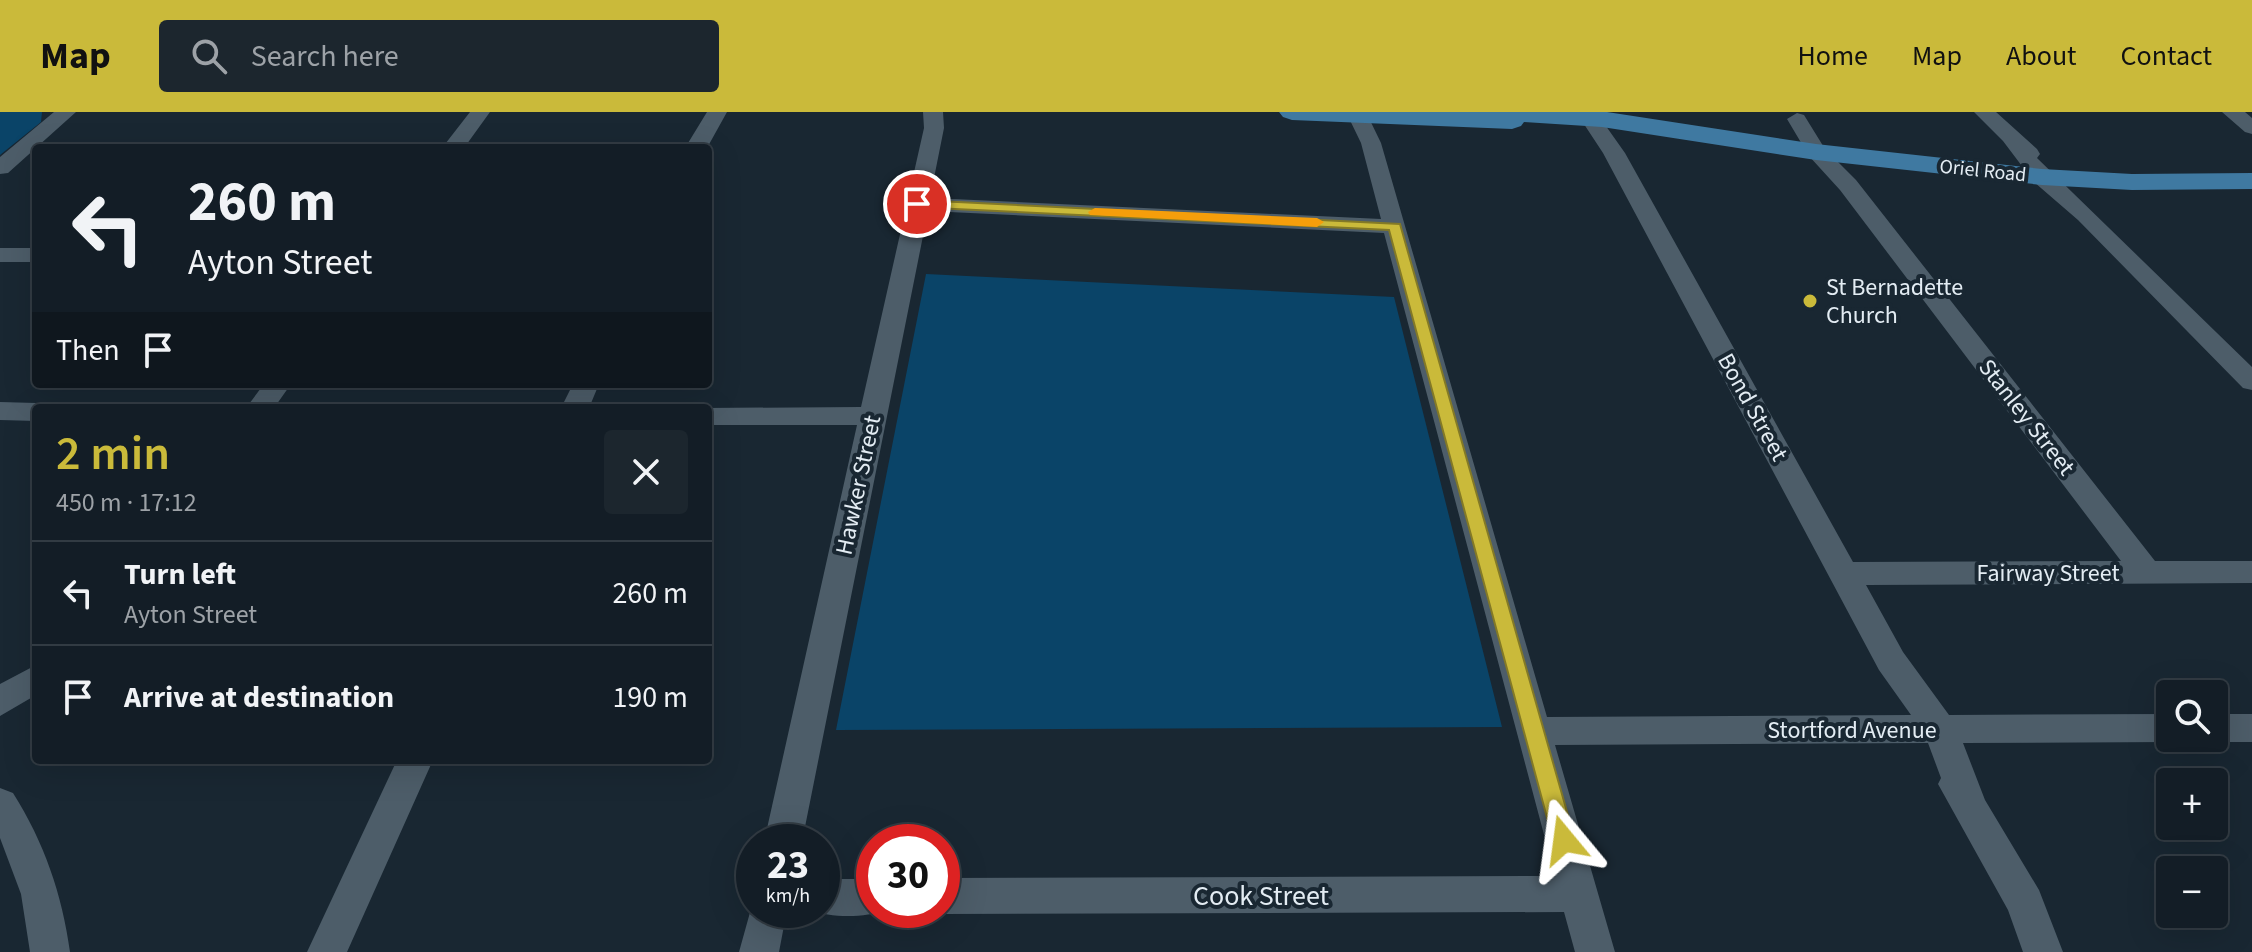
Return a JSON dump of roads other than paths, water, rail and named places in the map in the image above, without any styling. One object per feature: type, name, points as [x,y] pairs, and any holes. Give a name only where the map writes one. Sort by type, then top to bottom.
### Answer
[{"type":"main road","name":"Oriel Road","points":[[1292,112],[1365,119],[1599,124]]},
{"type":"main road","name":"Oriel Road","points":[[1489,112],[2049,177],[2132,182],[2252,181]]},
{"type":"street","points":[[0,168],[66,112]]},
{"type":"street","points":[[456,144],[480,112]]},
{"type":"street","points":[[1984,112],[2252,382]]},
{"type":"street","points":[[2232,112],[2252,128]]},
{"type":"street","name":"Stanley Street","points":[[1794,116],[2147,573]]},
{"type":"street","points":[[698,144],[710,117]]},
{"type":"street","name":"Hawker Street","points":[[787,824],[937,117]]},
{"type":"street","points":[[1365,119],[1595,952]]},
{"type":"street","name":"Bond Street","points":[[1599,124],[2025,903],[2043,952]]},
{"type":"street","points":[[917,204],[1395,227]]},
{"type":"street","points":[[0,255],[32,255]]},
{"type":"street","points":[[0,411],[32,412]]},
{"type":"street","points":[[712,416],[872,416]]},
{"type":"street","name":"Fairway Street","points":[[1844,574],[2252,572]]},
{"type":"street","points":[[0,702],[32,681]]},
{"type":"street","name":"Stortford Avenue","points":[[1534,731],[2156,728]]},
{"type":"street","points":[[2228,728],[2252,728]]},
{"type":"street","points":[[327,952],[413,764]]},
{"type":"street","points":[[0,804],[33,866],[46,914],[50,952]]},
{"type":"street","name":"Cook Street","points":[[960,896],[1579,894]]},
{"type":"street","points":[[759,952],[764,928]]},
{"type":"place","name":"St Bernadette Church","points":[[1810,301]]}]
